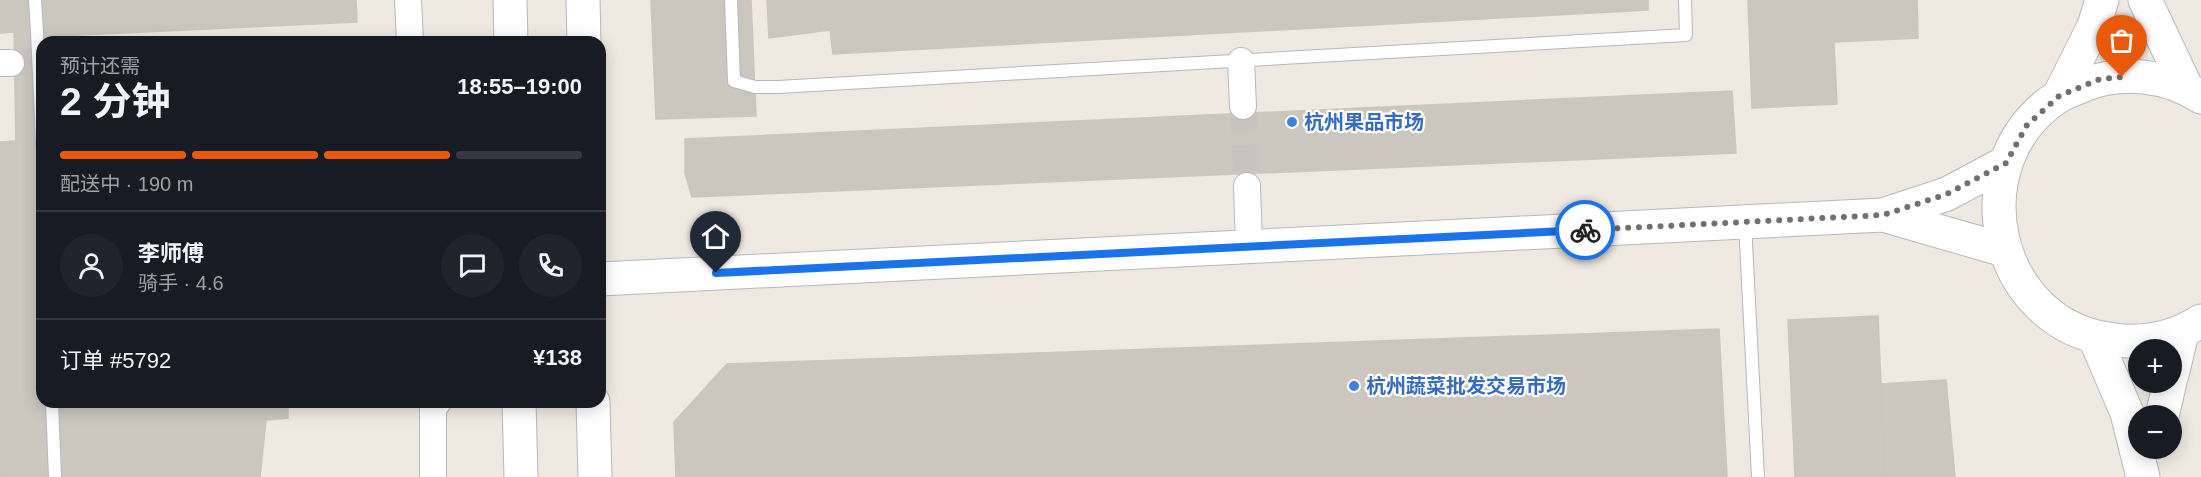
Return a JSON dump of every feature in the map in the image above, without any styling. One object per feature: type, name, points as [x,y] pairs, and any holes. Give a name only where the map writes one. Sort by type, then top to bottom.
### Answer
[{"type":"street","points":[[408,0],[410,36]]},
{"type":"street","points":[[510,0],[511,36]]},
{"type":"street","points":[[583,0],[584,36]]},
{"type":"street","points":[[2059,96],[2094,26],[2102,0]]},
{"type":"street","points":[[2145,0],[2193,92]]},
{"type":"street","points":[[1242,61],[1243,106]]},
{"type":"street","points":[[2191,327],[2139,343],[2095,338],[2056,320],[2024,289],[2004,250],[1997,207],[2006,163],[2027,125],[2059,96],[2100,79],[2143,76],[2193,92]]},
{"type":"street","points":[[606,279],[1883,215],[1947,194],[2006,163]]},
{"type":"street","points":[[1247,186],[1249,246]]},
{"type":"street","points":[[1883,215],[2004,250]]},
{"type":"street","points":[[2182,350],[2191,327]]},
{"type":"street","points":[[2095,338],[2127,413],[2143,477]]},
{"type":"street","points":[[433,408],[433,477]]},
{"type":"street","points":[[519,408],[521,477]]},
{"type":"street","points":[[593,408],[595,477]]},
{"type":"street","points":[[2148,477],[2152,459]]},
{"type":"lane","points":[[35,0],[37,36]]},
{"type":"lane","points":[[731,0],[734,81],[755,87],[1686,35],[1685,0]]},
{"type":"lane","points":[[1745,222],[1758,477]]},
{"type":"lane","points":[[52,408],[55,477]]},
{"type":"building","points":[[0,0],[356,0],[357,22],[36,36],[36,408],[288,408],[288,418],[266,420],[260,477],[0,477],[0,142],[16,141],[14,32],[0,33]]},
{"type":"building","points":[[651,0],[751,0],[756,116],[656,119]]},
{"type":"building","points":[[767,0],[1648,0],[1648,10],[833,54],[830,30],[769,38]]},
{"type":"building","points":[[1748,0],[1917,0],[1918,38],[1834,42],[1837,104],[1752,108]]},
{"type":"building","points":[[1732,91],[1736,153],[692,197],[685,174],[685,139]]},
{"type":"building","points":[[1878,316],[1885,477],[1795,477],[1788,320]]},
{"type":"building","points":[[1719,329],[1727,477],[676,477],[674,422],[727,364]]},
{"type":"building","points":[[1946,380],[1955,477],[1885,477],[1880,384]]},
{"type":"tunnel","points":[[11,63],[36,62]]},
{"type":"tunnel","points":[[1243,106],[1247,186]]},
{"type":"way so far","points":[[1585,230],[1883,215],[1947,194],[2006,163],[2027,125],[2059,96],[2100,79],[2122,77]]},
{"type":"place","name":"杭州果品市场","points":[[1292,122]]},
{"type":"place","name":"杭州蔬菜批发交易市场","points":[[1354,386]]},
{"type":"route","points":[[716,273],[1585,230]]}]
